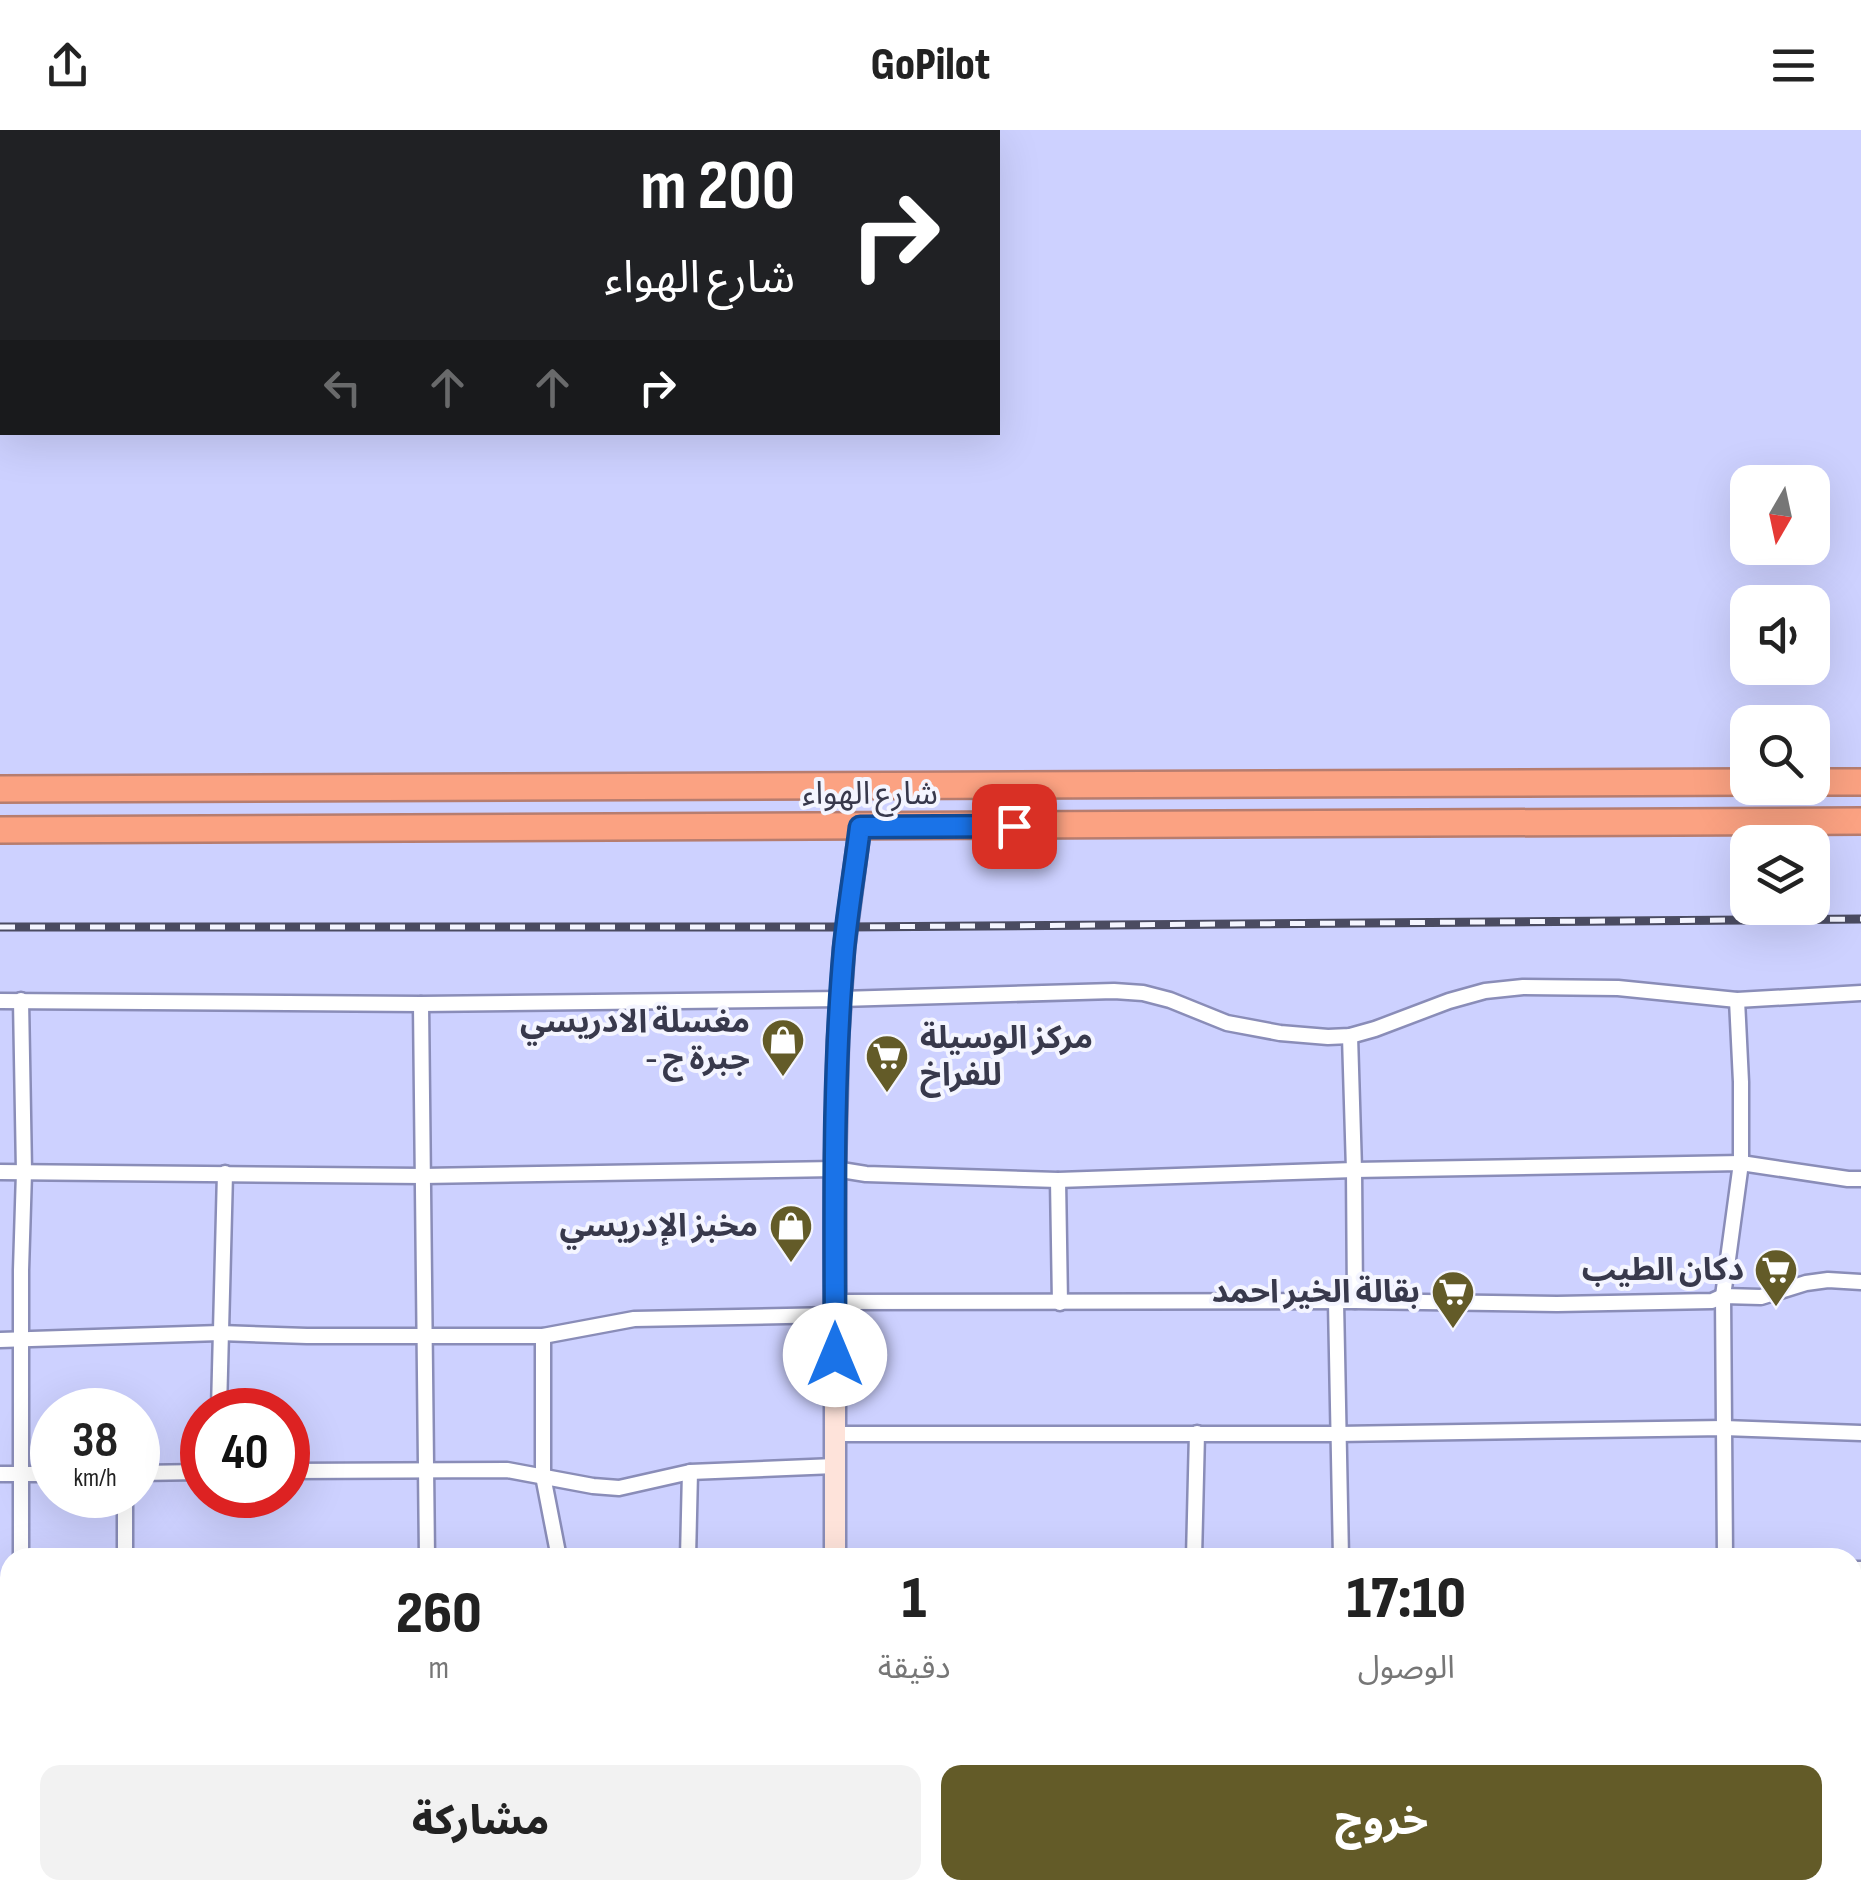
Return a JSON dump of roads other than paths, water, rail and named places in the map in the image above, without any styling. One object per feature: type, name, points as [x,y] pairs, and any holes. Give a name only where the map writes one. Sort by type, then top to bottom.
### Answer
[{"type":"highway","name":"شارع الهواء","points":[[0,789],[1730,782]]},
{"type":"highway","points":[[1830,782],[1861,782]]},
{"type":"highway","name":"شارع الهواء","points":[[0,830],[1861,821]]},
{"type":"street","points":[[835,1548],[835,1169],[846,927],[860,827]]},
{"type":"street","points":[[0,1001],[422,1004],[841,1000],[1114,992],[1143,993],[1170,1000],[1227,1023],[1328,1037],[1374,1029],[1449,1000],[1524,986],[1618,988],[1736,1000],[1861,993]]},
{"type":"street","points":[[21,1000],[21,1548]]},
{"type":"street","points":[[1725,1548],[1724,1296],[1740,1163],[1736,1000]]},
{"type":"street","points":[[422,1004],[427,1548]]},
{"type":"street","points":[[1350,1036],[1355,1301]]},
{"type":"street","points":[[0,1172],[423,1176],[835,1169],[866,1174],[1058,1180],[1740,1163],[1848,1180],[1861,1178]]},
{"type":"street","points":[[219,1388],[226,1173]]},
{"type":"street","points":[[1058,1180],[1060,1303]]},
{"type":"street","points":[[0,1340],[220,1333],[543,1336],[634,1320],[1060,1303],[1712,1301],[1724,1296],[1761,1297],[1806,1282],[1861,1282]]},
{"type":"street","points":[[1336,1302],[1341,1548]]},
{"type":"street","points":[[543,1336],[543,1476],[556,1548]]},
{"type":"street","points":[[835,1434],[1338,1434],[1724,1428],[1861,1433]]},
{"type":"street","points":[[1194,1548],[1197,1433]]},
{"type":"street","points":[[310,1471],[507,1470],[619,1488],[690,1472],[835,1466]]},
{"type":"street","points":[[688,1548],[690,1472]]},
{"type":"street","points":[[0,1474],[30,1474]]},
{"type":"street","points":[[125,1518],[125,1548]]},
{"type":"railway","points":[[0,927],[846,927],[1861,919]]},
{"type":"place","name":"مغسلة الادريسي - جبرة ج","points":[[783,1078]]},
{"type":"place","name":"مركز الوسيلة للفراخ","points":[[887,1094]]},
{"type":"place","name":"مخبز الإدريسي","points":[[791,1264]]},
{"type":"place","name":"دكان الطيب","points":[[1776,1308]]},
{"type":"place","name":"بقالة الخير احمد","points":[[1453,1330]]}]
